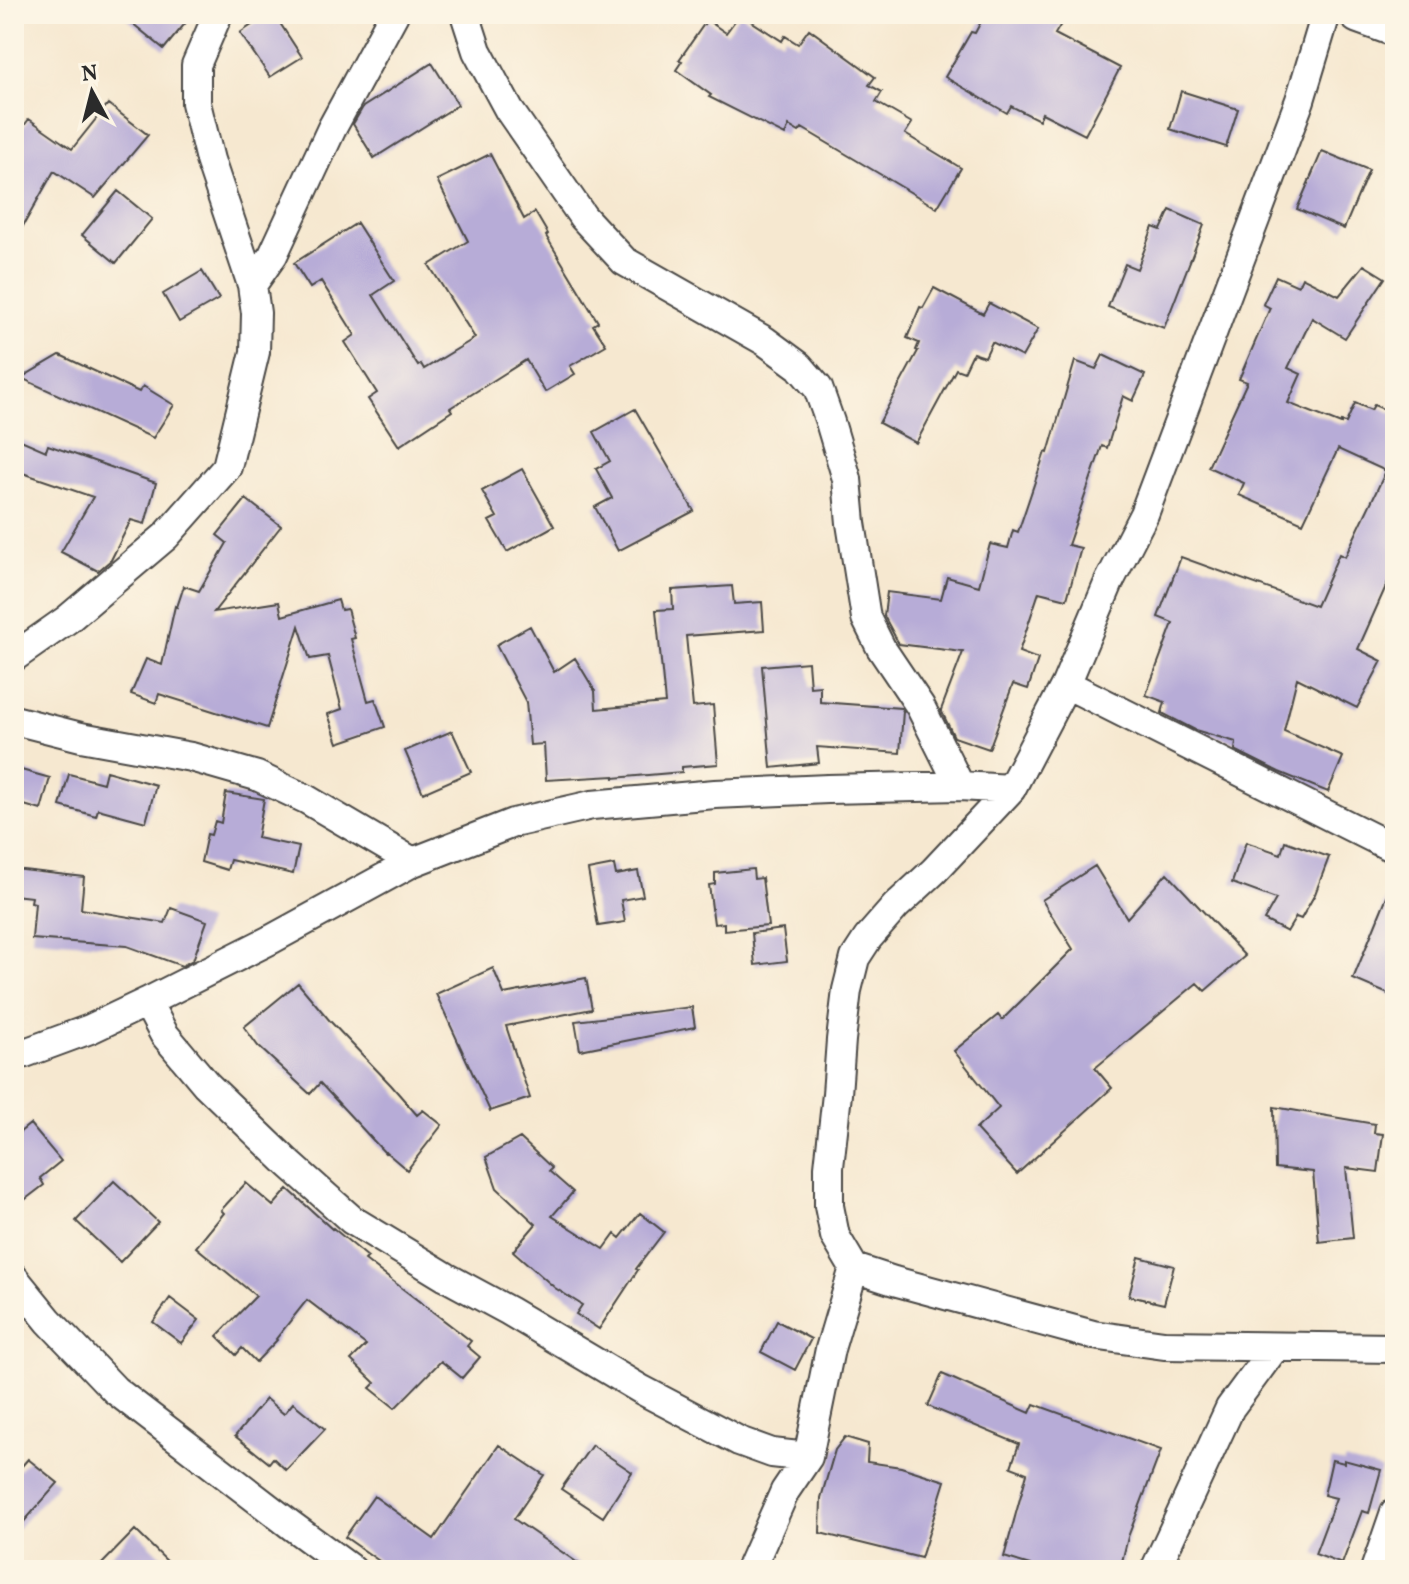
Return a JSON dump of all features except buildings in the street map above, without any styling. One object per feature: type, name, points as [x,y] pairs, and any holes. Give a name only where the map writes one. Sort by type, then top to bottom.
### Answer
[{"type":"street","points":[[14,657],[68,619],[166,536],[227,467],[255,352],[256,313],[252,285],[210,160],[196,103],[196,65],[218,14]]},
{"type":"street","points":[[252,285],[273,255],[332,128],[394,14]]},
{"type":"street","points":[[465,14],[477,51],[509,110],[583,217],[624,261],[765,341],[799,366],[818,388],[847,479],[866,618],[881,648],[920,706],[960,786]]},
{"type":"street","points":[[1326,14],[1300,100],[1144,514],[1109,582],[1066,684],[1011,789],[934,871],[896,906],[855,958],[847,990],[841,1040],[829,1167],[829,1206],[835,1236],[854,1268],[1093,1335],[1164,1345],[1395,1348]]},
{"type":"street","points":[[1359,14],[1395,27]]},
{"type":"street","points":[[1066,684],[1395,849]]},
{"type":"street","points":[[14,720],[81,737],[191,757],[257,776],[306,799],[413,862]]},
{"type":"street","points":[[14,1057],[90,1029],[147,1002],[272,939],[413,862],[513,823],[592,805],[715,794],[960,786],[1011,789]]},
{"type":"street","points":[[147,1002],[164,1034],[206,1084],[352,1220],[642,1390],[725,1433],[772,1453],[808,1457]]},
{"type":"street","points":[[750,1570],[785,1491],[808,1457],[830,1349],[854,1268]]},
{"type":"street","points":[[14,1278],[49,1321],[115,1390],[352,1570]]},
{"type":"street","points":[[1155,1570],[1230,1408],[1275,1347]]},
{"type":"street","points":[[1375,1570],[1395,1512]]}]
